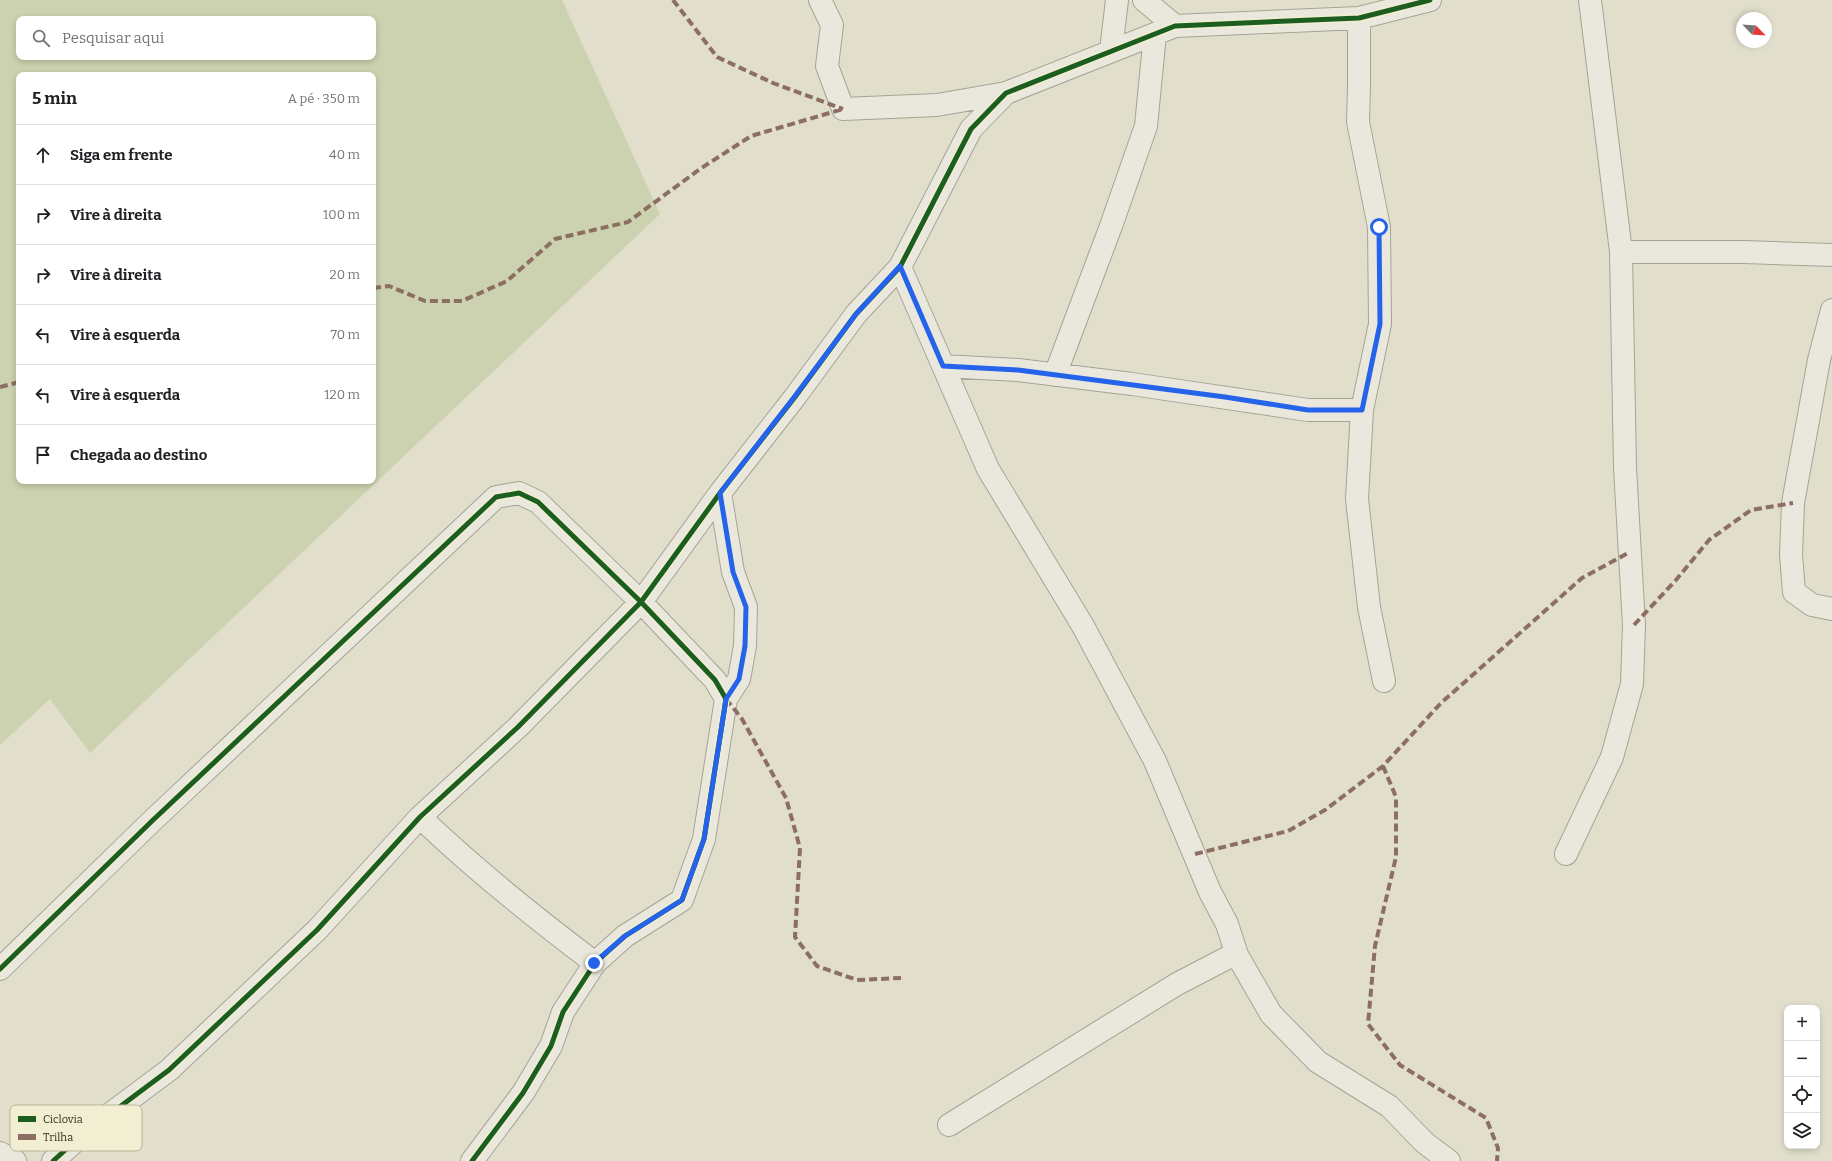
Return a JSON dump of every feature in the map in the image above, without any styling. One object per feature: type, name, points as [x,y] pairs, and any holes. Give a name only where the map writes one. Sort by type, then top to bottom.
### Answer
[{"type":"street","points":[[820,0],[832,25],[827,66],[843,109],[936,106],[1006,93],[1111,50],[1175,26],[1359,18],[1430,0]]},
{"type":"street","points":[[1111,50],[1117,0]]},
{"type":"street","points":[[1144,0],[1175,26]]},
{"type":"street","points":[[1566,854],[1612,757],[1632,684],[1634,624],[1625,468],[1621,252],[1590,0]]},
{"type":"street","points":[[1359,18],[1360,87],[1358,122],[1379,227],[1380,324],[1362,410],[1357,499],[1369,607],[1384,681]]},
{"type":"street","points":[[1055,375],[1111,226],[1146,126],[1155,34]]},
{"type":"street","points":[[122,1105],[169,1070],[317,930],[420,817],[518,727],[641,602],[720,493],[856,314],[900,266],[970,129],[1006,93]]},
{"type":"street","points":[[1621,252],[1744,252],[1832,255]]},
{"type":"street","points":[[900,266],[988,469],[1083,626],[1155,761],[1210,892],[1227,924],[1237,955],[1271,1014],[1318,1062],[1389,1106],[1425,1144],[1449,1161]]},
{"type":"street","points":[[1832,310],[1819,360],[1793,504],[1790,555],[1794,592],[1812,605],[1832,609]]},
{"type":"street","points":[[943,366],[1018,370],[1225,397],[1308,410],[1362,410]]},
{"type":"street","points":[[0,969],[152,821],[496,497],[519,493],[538,502],[641,602],[715,680],[726,699]]},
{"type":"street","points":[[472,1161],[523,1093],[551,1046],[563,1012],[594,963],[625,936],[682,900],[704,839],[726,699],[739,679],[745,646],[746,607],[733,572],[720,493]]},
{"type":"street","points":[[420,817],[451,847],[527,912],[594,963]]},
{"type":"street","points":[[949,1125],[1178,984],[1227,958],[1237,955]]},
{"type":"street","points":[[53,1161],[64,1151]]},
{"type":"street","points":[[0,1153],[15,1161]]},
{"type":"green space","points":[[0,0],[562,0],[660,214],[376,483],[376,72],[16,72],[16,484],[374,484],[90,753],[50,699],[0,745]]},
{"type":"marked path","points":[[673,0],[717,57],[773,83],[843,109]]},
{"type":"marked path","points":[[376,288],[389,286],[425,301],[462,301],[507,281],[555,239],[628,222],[700,169],[751,136],[843,109]]},
{"type":"marked path","points":[[0,387],[16,383]]},
{"type":"marked path","points":[[1634,625],[1676,580],[1709,540],[1751,510],[1793,503]]},
{"type":"marked path","points":[[1195,854],[1288,831],[1325,810],[1383,766],[1441,703],[1582,578],[1630,552]]},
{"type":"marked path","points":[[726,699],[742,719],[786,798],[800,848],[795,937],[817,966],[857,980],[901,978]]},
{"type":"marked path","points":[[1383,766],[1396,797],[1396,857],[1375,946],[1368,1024],[1400,1065],[1486,1118],[1498,1148],[1497,1161]]},
{"type":"cycle path","points":[[122,1105],[169,1070],[317,930],[420,817],[518,727],[641,602],[720,493],[795,397],[856,314],[900,267],[971,129],[1006,93],[1175,26],[1359,18],[1430,0]]},
{"type":"cycle path","points":[[0,969],[152,821],[496,497],[519,493],[538,502],[641,602],[715,680],[726,699],[704,839],[682,900],[625,936],[595,963],[563,1012],[551,1046],[523,1093],[472,1161]]},
{"type":"cycle path","points":[[53,1161],[64,1151]]},
{"type":"route","points":[[594,963],[625,936],[682,900],[704,839],[716,752],[726,699],[739,679],[745,646],[746,607],[733,572],[720,493],[856,314],[900,266],[943,366],[1018,370],[1132,384],[1308,410],[1362,410],[1380,324],[1379,227]]}]
